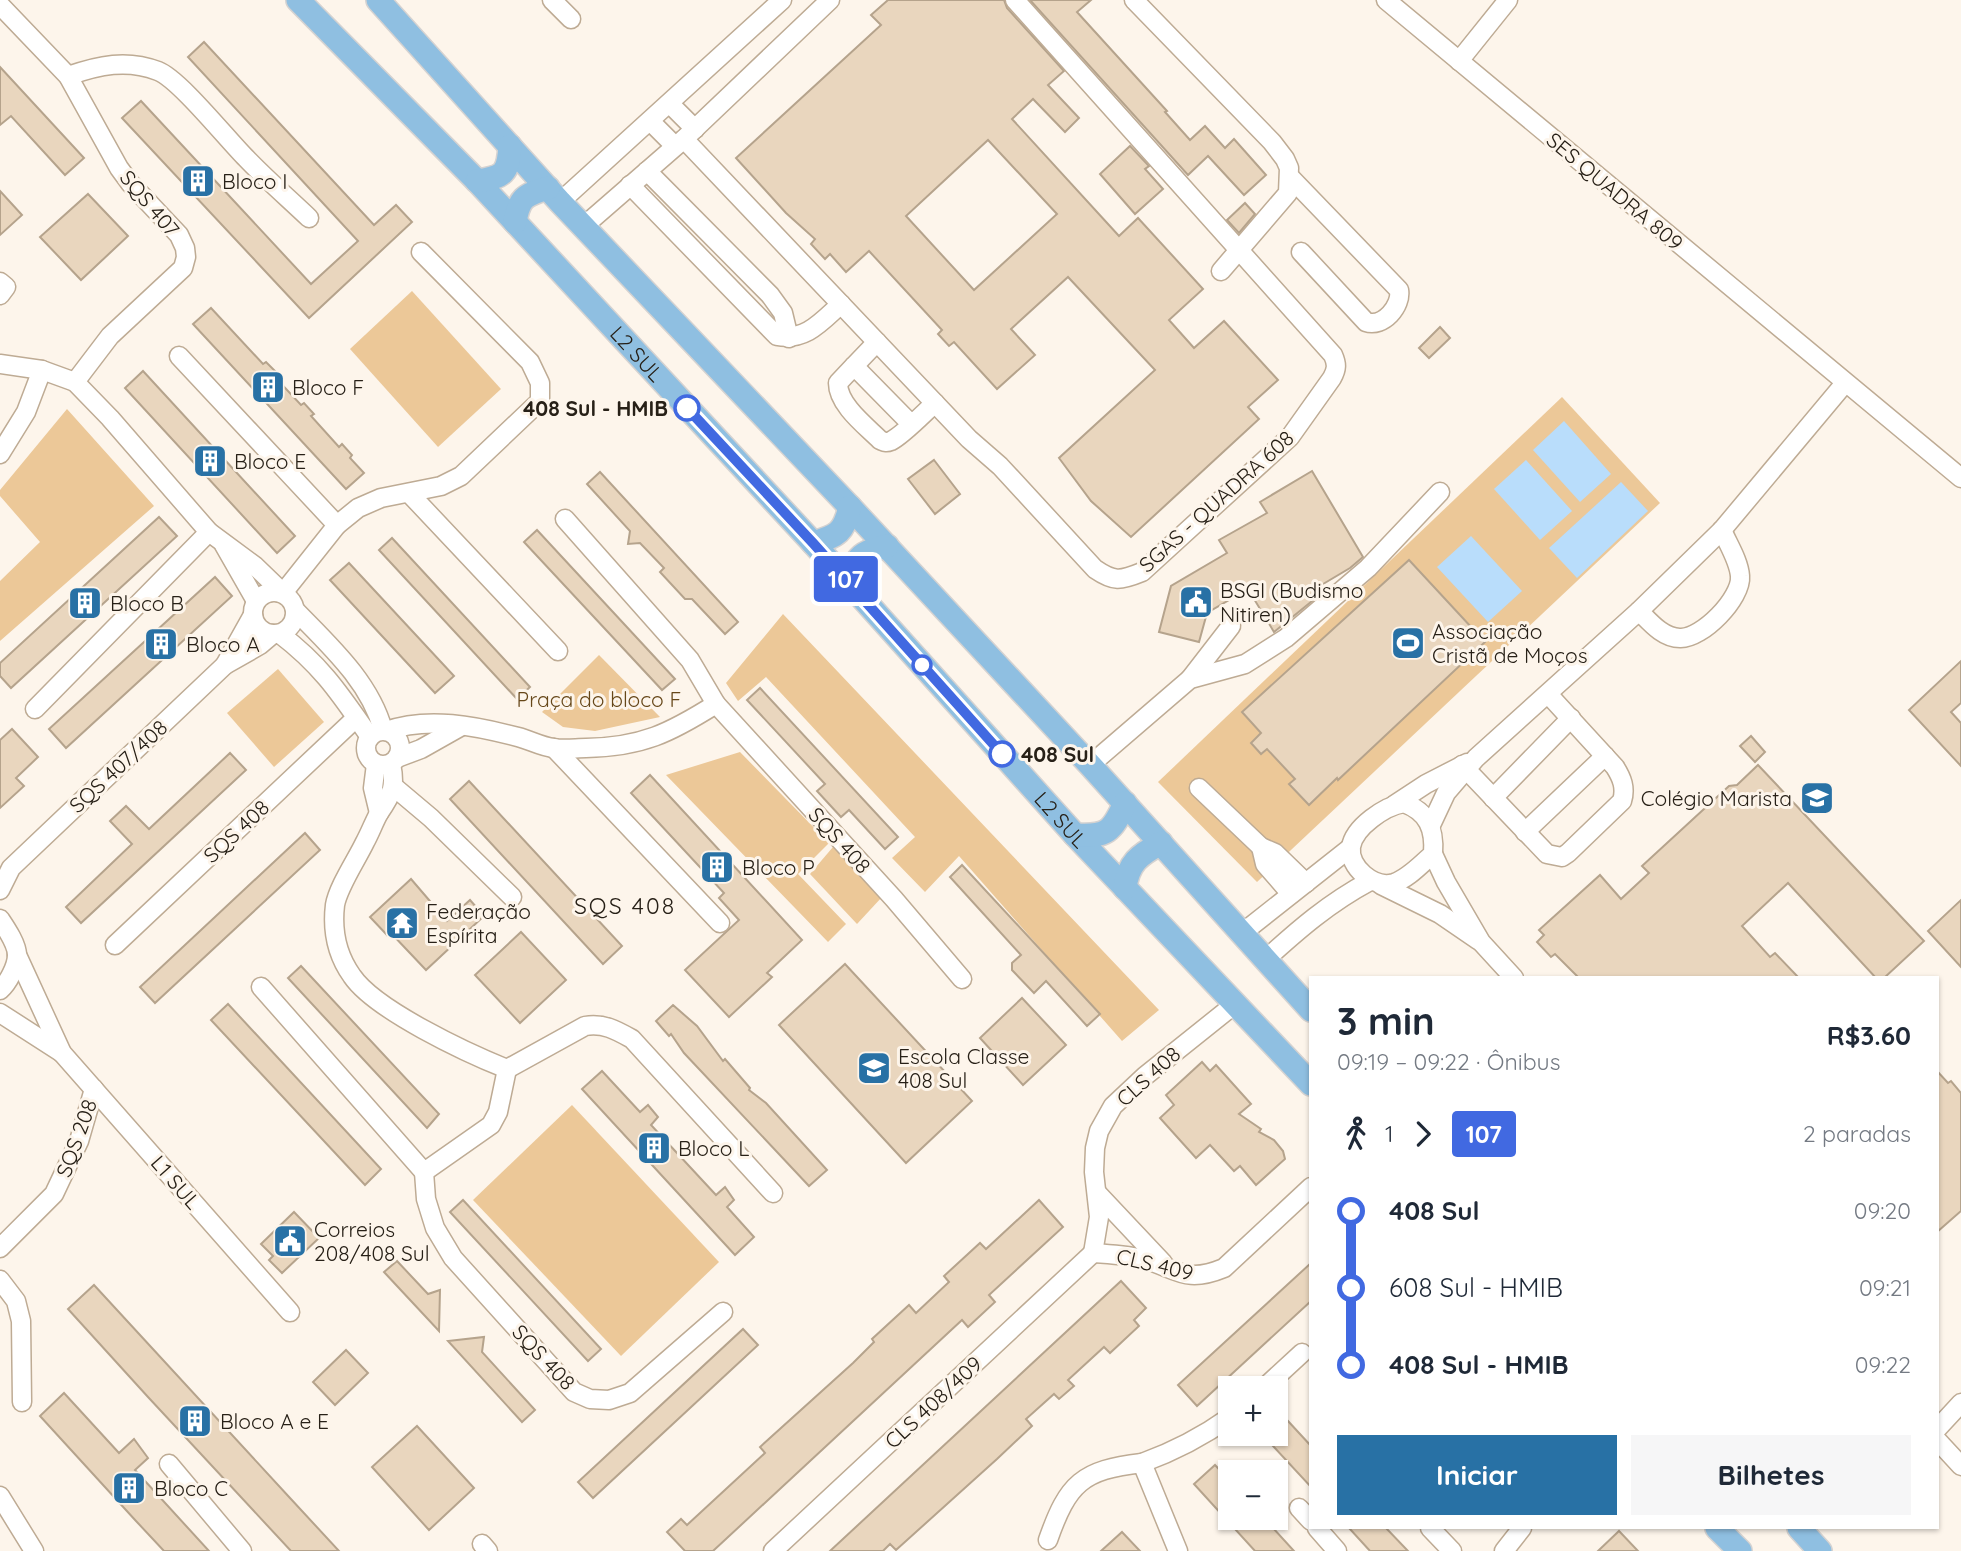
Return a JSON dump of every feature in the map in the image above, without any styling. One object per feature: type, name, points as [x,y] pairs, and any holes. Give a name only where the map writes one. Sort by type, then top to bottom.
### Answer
[{"type":"main road","name":"L2 SUL","points":[[298,0],[477,181],[813,543],[1075,835],[1309,1082]]},
{"type":"main road","points":[[378,0],[554,195],[887,546],[1090,765],[1309,1008]]},
{"type":"main road","points":[[477,181],[503,174],[509,166],[510,146]]},
{"type":"main road","points":[[515,222],[518,205],[524,198],[533,192],[554,195]]},
{"type":"main road","points":[[813,543],[837,534],[845,526],[850,507]]},
{"type":"main road","points":[[856,591],[853,572],[858,559],[872,549],[887,546]]},
{"type":"main road","points":[[1075,835],[1093,836],[1109,831],[1116,824],[1125,803]]},
{"type":"main road","points":[[1125,888],[1126,874],[1136,858],[1161,843]]},
{"type":"main road","points":[[1718,1529],[1740,1551]]},
{"type":"main road","points":[[1800,1529],[1820,1551]]},
{"type":"street","points":[[552,0],[571,19]]},
{"type":"street","points":[[554,195],[670,104],[782,0]]},
{"type":"street","points":[[584,226],[685,138],[830,0]]},
{"type":"street","name":"SGAS - QUADRA 608","points":[[685,138],[969,439],[1000,466],[1095,569],[1117,580],[1142,572],[1290,437],[1336,367],[1333,355],[1015,0]]},
{"type":"street","points":[[1134,0],[1286,159],[1290,177],[1288,194],[1222,271]]},
{"type":"street","name":"SES QUADRA 809","points":[[1386,0],[1961,478]]},
{"type":"street","points":[[1458,61],[1508,0]]},
{"type":"street","name":"SQS 407","points":[[0,5],[68,76],[119,168],[179,235],[185,248],[183,268],[110,336],[75,382]]},
{"type":"street","points":[[68,76],[91,68],[134,63],[161,72],[247,160],[309,218]]},
{"type":"street","points":[[670,104],[685,138]]},
{"type":"street","points":[[650,121],[685,138]]},
{"type":"street","points":[[646,171],[770,295],[783,313],[789,338]]},
{"type":"street","points":[[1290,177],[1399,290],[1401,298],[1398,305],[1380,323],[1366,322],[1301,251]]},
{"type":"street","points":[[630,185],[772,333],[789,338],[806,334],[841,304]]},
{"type":"street","points":[[283,593],[337,525],[358,509],[381,498],[441,486],[461,476],[540,401],[537,374],[530,362],[421,252]]},
{"type":"street","points":[[0,282],[6,287],[0,295]]},
{"type":"street","points":[[877,342],[838,383],[842,400],[874,434],[880,440],[891,441],[935,403]]},
{"type":"street","points":[[179,356],[337,525]]},
{"type":"street","points":[[0,364],[42,370],[75,382],[216,537],[255,566],[294,603],[296,611],[345,663],[370,697],[380,733]]},
{"type":"street","points":[[854,366],[911,424]]},
{"type":"street","points":[[0,454],[26,412],[42,370]]},
{"type":"street","points":[[1431,825],[1446,793],[1468,764],[1639,611],[1722,530],[1845,383]]},
{"type":"street","points":[[1189,679],[1245,664],[1286,638],[1368,568],[1440,492]]},
{"type":"street","points":[[409,493],[558,651]]},
{"type":"street","name":"SQS 408","points":[[565,519],[690,660],[716,704],[894,899],[962,979]]},
{"type":"street","points":[[1639,611],[1659,630],[1671,637],[1680,638],[1695,635],[1726,609],[1739,588],[1740,576],[1722,530]]},
{"type":"street","points":[[216,537],[254,608],[259,629],[277,634],[306,654],[327,677],[356,718],[380,733],[397,737],[400,743],[373,788],[379,813]]},
{"type":"street","points":[[35,709],[216,537]]},
{"type":"street","points":[[254,608],[268,592],[283,593]]},
{"type":"street","name":"SQS 407/408","points":[[225,665],[254,608]]},
{"type":"street","points":[[277,634],[292,625],[296,611]]},
{"type":"street","points":[[1090,765],[1189,679],[1231,626]]},
{"type":"street","name":"SQS 407/408","points":[[0,890],[5,870],[225,665],[277,634]]},
{"type":"street","points":[[327,677],[345,663]]},
{"type":"street","points":[[1468,764],[1493,798],[1547,854],[1562,856],[1568,853],[1622,802],[1625,794],[1621,777],[1605,756],[1548,694]]},
{"type":"street","points":[[460,727],[421,749],[388,762],[367,752],[380,733],[404,724],[423,722],[493,731],[554,748],[595,748],[652,739],[678,728],[716,704]]},
{"type":"street","name":"SQS 408","points":[[115,945],[356,718]]},
{"type":"street","points":[[1493,798],[1571,718]]},
{"type":"street","points":[[554,748],[720,923]]},
{"type":"street","points":[[1525,832],[1605,756]]},
{"type":"street","points":[[388,762],[393,786],[390,797],[379,813],[335,901],[334,933],[342,958],[353,978],[374,998],[437,1036],[507,1069]]},
{"type":"street","points":[[1241,934],[1350,848],[1359,830],[1426,784],[1468,764]]},
{"type":"street","points":[[393,786],[431,817],[512,897]]},
{"type":"street","points":[[1199,788],[1261,847],[1275,853],[1306,883]]},
{"type":"street","points":[[1394,805],[1404,803],[1414,807],[1431,825],[1433,854],[1446,882],[1481,942],[1512,976]]},
{"type":"street","points":[[1261,847],[1265,864],[1291,894]]},
{"type":"street","points":[[1350,848],[1354,859],[1375,883],[1440,915],[1481,942]]},
{"type":"street","points":[[1265,960],[1339,897],[1375,883],[1394,883],[1407,877],[1433,854]]},
{"type":"street","name":"L1 SUL","points":[[0,919],[62,1053]]},
{"type":"street","points":[[0,990],[11,975],[17,955]]},
{"type":"street","points":[[261,987],[424,1172],[491,1125],[498,1112],[507,1069],[586,1026],[598,1024],[612,1028],[632,1040],[773,1193]]},
{"type":"street","name":"CLS 408","points":[[1093,1253],[1099,1217],[1094,1172],[1095,1148],[1099,1131],[1113,1106],[1155,1067],[1235,1004]]},
{"type":"street","name":"L1 SUL","points":[[1,1015],[62,1053],[290,1312]]},
{"type":"street","name":"SQS 208","points":[[0,1248],[54,1194],[79,1141],[94,1089]]},
{"type":"street","name":"SQS 408","points":[[424,1172],[426,1199],[436,1228],[453,1258],[573,1392],[590,1399],[609,1400],[630,1393],[723,1312]]},
{"type":"street","name":"CLS 409","points":[[1093,1253],[1125,1255],[1186,1276],[1212,1273],[1224,1268],[1309,1189]]},
{"type":"street","points":[[1098,1194],[1167,1268]]},
{"type":"street","name":"CLS 408/409","points":[[773,1551],[1093,1253]]},
{"type":"street","points":[[0,1280],[16,1301],[21,1321],[22,1402]]},
{"type":"street","points":[[1277,1376],[1302,1353]]},
{"type":"street","points":[[1939,1427],[1961,1403]]},
{"type":"street","points":[[1048,1540],[1058,1513],[1071,1490],[1088,1475],[1116,1466],[1142,1463],[1177,1450],[1218,1426]]},
{"type":"street","points":[[1939,1442],[1961,1466]]},
{"type":"street","points":[[1142,1463],[1178,1551]]},
{"type":"street","points":[[169,1464],[242,1551]]},
{"type":"street","points":[[0,1496],[32,1550]]},
{"type":"street","points":[[1318,1529],[1338,1551]]},
{"type":"street","points":[[1431,1529],[1452,1551]]},
{"type":"street","points":[[1504,1551],[1521,1529]]},
{"type":"green space","points":[[412,291],[501,389],[438,447],[350,349]]},
{"type":"green space","name":"Associação Cristã de Moços","points":[[1562,397],[1660,503],[1257,882],[1158,782]]},
{"type":"green space","points":[[67,409],[154,506],[0,641],[0,581],[40,542],[0,496],[0,490]]},
{"type":"green space","points":[[783,614],[1159,1010],[1122,1041],[959,856],[925,892],[892,858],[915,837],[766,677],[738,701],[726,683]]},
{"type":"green space","name":"Praça do bloco F","points":[[599,655],[660,717],[595,731],[563,727],[542,712]]},
{"type":"green space","points":[[278,669],[324,722],[274,767],[227,713]]},
{"type":"green space","points":[[740,752],[829,843],[798,874],[846,924],[828,942],[666,775]]},
{"type":"green space","points":[[833,847],[882,897],[857,924],[810,874]]},
{"type":"green space","points":[[572,1105],[719,1262],[621,1356],[473,1200]]},
{"type":"water","points":[[1564,421],[1611,474],[1580,502],[1533,450]]},
{"type":"water","points":[[1526,460],[1572,511],[1540,540],[1494,489]]},
{"type":"water","points":[[1621,482],[1648,511],[1577,578],[1549,548]]},
{"type":"water","points":[[1471,536],[1522,591],[1488,622],[1437,567]]},
{"type":"building","points":[[888,0],[1004,0],[1007,8],[1064,71],[1048,85],[1079,118],[1065,132],[1033,99],[1012,119],[1119,236],[1138,218],[1203,289],[1169,320],[1194,348],[1224,321],[1278,380],[1248,407],[1259,419],[1131,537],[1091,501],[1059,458],[1155,370],[1068,277],[1011,329],[1035,355],[997,389],[954,342],[949,346],[938,334],[942,330],[869,251],[846,272],[830,254],[825,259],[811,244],[815,239],[786,213],[736,158],[881,25],[871,15]],"holes":[[[988,140],[1057,214],[974,290],[906,216]]]},
{"type":"building","points":[[1030,0],[1091,0],[1077,12],[1190,140],[1205,126],[1225,148],[1234,139],[1266,175],[1244,195],[1208,156],[1188,175]]},
{"type":"building","points":[[204,42],[374,225],[396,205],[412,222],[309,318],[122,118],[141,101],[311,284],[358,241],[188,57]]},
{"type":"building","points":[[0,67],[84,158],[65,175],[11,116],[0,125]]},
{"type":"building","points":[[1130,146],[1149,166],[1145,169],[1163,189],[1135,214],[1100,174]]},
{"type":"building","points":[[0,191],[22,215],[0,235]]},
{"type":"building","points":[[88,194],[128,236],[81,280],[40,237]]},
{"type":"building","points":[[1245,203],[1255,214],[1239,233],[1227,220]]},
{"type":"building","name":"Bloco F","points":[[211,308],[263,364],[266,362],[276,372],[273,375],[301,405],[304,403],[314,414],[311,416],[339,447],[342,444],[352,455],[350,458],[364,473],[346,489],[193,324]]},
{"type":"building","points":[[1440,327],[1450,338],[1429,358],[1419,348]]},
{"type":"building","name":"Bloco E","points":[[143,371],[295,536],[277,553],[125,388]]},
{"type":"building","points":[[934,460],[960,494],[935,514],[908,479]]},
{"type":"building","points":[[1312,471],[1363,557],[1313,590],[1317,597],[1274,632],[1248,589],[1207,613],[1199,642],[1159,632],[1171,586],[1227,553],[1219,540],[1267,513],[1260,502]]},
{"type":"building","points":[[600,472],[738,622],[725,634],[692,599],[685,599],[660,572],[664,568],[640,543],[628,544],[630,531],[587,484]]},
{"type":"building","name":"Bloco B","points":[[159,517],[177,536],[11,688],[0,676],[0,663]]},
{"type":"building","points":[[537,530],[675,679],[662,690],[524,542]]},
{"type":"building","points":[[392,538],[530,687],[517,699],[379,550]]},
{"type":"building","points":[[1409,560],[1485,642],[1309,805],[1289,784],[1295,779],[1267,749],[1261,754],[1251,743],[1261,733],[1242,712]]},
{"type":"building","points":[[349,563],[454,676],[435,693],[330,580]]},
{"type":"building","name":"Bloco A","points":[[215,577],[232,596],[66,748],[49,729]]},
{"type":"building","points":[[1961,661],[1961,703],[1951,712],[1961,723],[1961,766],[1909,710]]},
{"type":"building","points":[[760,688],[898,837],[885,849],[849,810],[841,817],[817,791],[825,784],[747,700]]},
{"type":"building","points":[[12,729],[38,757],[16,778],[24,786],[0,808],[0,740]]},
{"type":"building","points":[[1751,736],[1765,752],[1755,762],[1740,746]]},
{"type":"building","points":[[230,753],[246,770],[81,923],[66,907],[132,844],[110,821],[126,806],[149,829]]},
{"type":"building","points":[[1758,765],[1924,941],[1886,976],[1874,976],[1788,883],[1742,926],[1770,957],[1775,953],[1797,976],[1577,976],[1555,954],[1551,957],[1537,942],[1544,935],[1539,930],[1600,875],[1621,899],[1649,873],[1642,866],[1729,786],[1737,785]]},
{"type":"building","points":[[650,775],[802,940],[767,973],[772,977],[729,1017],[685,970],[739,920],[719,898],[724,893],[631,793]]},
{"type":"building","points":[[469,781],[622,946],[603,964],[450,799]]},
{"type":"building","points":[[305,833],[320,850],[155,1003],[140,987]]},
{"type":"building","points":[[962,865],[1100,1014],[1087,1026],[1046,981],[1034,993],[1012,970],[1012,963],[1021,955],[950,877]]},
{"type":"building","name":"Federação Espírita","points":[[411,879],[447,921],[470,900],[484,916],[426,970],[390,932],[387,935],[370,917]]},
{"type":"building","points":[[1961,900],[1961,967],[1928,931]]},
{"type":"building","points":[[521,932],[566,980],[520,1023],[475,975]]},
{"type":"building","name":"Escola Classe 408 Sul","points":[[845,964],[972,1101],[906,1163],[779,1025]]},
{"type":"building","points":[[301,966],[439,1114],[427,1128],[288,978]]},
{"type":"building","points":[[1022,998],[1066,1045],[1023,1085],[980,1038]]},
{"type":"building","points":[[228,1004],[381,1169],[365,1185],[211,1020]]},
{"type":"building","points":[[673,1005],[697,1026],[749,1090],[766,1103],[827,1170],[809,1186],[684,1053],[671,1034],[669,1036],[656,1021]]},
{"type":"building","points":[[1202,1062],[1210,1071],[1216,1065],[1251,1104],[1239,1114],[1261,1129],[1259,1132],[1274,1140],[1283,1151],[1285,1159],[1256,1185],[1240,1166],[1234,1171],[1210,1145],[1196,1158],[1160,1118],[1174,1105],[1166,1095]]},
{"type":"building","name":"Bloco L","points":[[602,1071],[640,1112],[648,1105],[658,1117],[651,1125],[716,1195],[725,1187],[734,1200],[727,1207],[754,1237],[735,1255],[582,1089]]},
{"type":"building","points":[[1939,1073],[1948,1083],[1951,1081],[1961,1093],[1961,1211],[1939,1230]]},
{"type":"building","points":[[463,1200],[601,1349],[588,1361],[450,1212]]},
{"type":"building","points":[[1039,1200],[1063,1227],[989,1295],[995,1302],[968,1327],[962,1320],[713,1551],[685,1551],[667,1532],[681,1519],[687,1525],[765,1453],[760,1447],[853,1363],[874,1342],[872,1339],[909,1305],[916,1313],[949,1282],[944,1276],[980,1243],[986,1249]]},
{"type":"building","name":"Correios 208/408 Sul","points":[[294,1212],[319,1238],[282,1273],[269,1260],[273,1256],[261,1244]]},
{"type":"building","points":[[397,1261],[428,1294],[440,1290],[439,1331],[384,1272]]},
{"type":"building","points":[[1309,1265],[1309,1303],[1230,1376],[1218,1376],[1218,1387],[1197,1406],[1178,1385]]},
{"type":"building","points":[[1121,1281],[1146,1308],[1134,1320],[1139,1326],[1110,1353],[1104,1347],[1068,1380],[1074,1386],[1059,1399],[1054,1394],[1026,1419],[1032,1426],[997,1459],[896,1550],[890,1544],[883,1551],[830,1551]]},
{"type":"building","name":"Bloco A e E","points":[[94,1285],[339,1551],[291,1551],[148,1397],[68,1309]]},
{"type":"building","points":[[743,1329],[758,1345],[593,1498],[578,1482]]},
{"type":"building","points":[[484,1337],[482,1352],[535,1410],[522,1422],[448,1341]]},
{"type":"building","points":[[346,1350],[368,1373],[335,1405],[313,1382]]},
{"type":"building","name":"Bloco C","points":[[64,1393],[119,1453],[134,1439],[148,1458],[135,1470],[209,1551],[164,1551],[136,1521],[40,1416]]},
{"type":"building","points":[[1288,1421],[1309,1444],[1309,1485],[1273,1446],[1288,1446]]},
{"type":"building","points":[[417,1426],[474,1488],[429,1530],[372,1467]]},
{"type":"building","points":[[1215,1465],[1218,1468],[1218,1510],[1194,1484]]},
{"type":"building","points":[[1350,1529],[1387,1529],[1408,1551],[1370,1551]]},
{"type":"building","points":[[1236,1530],[1275,1530],[1294,1551],[1255,1551]]},
{"type":"building","points":[[1619,1531],[1638,1551],[1598,1551]]},
{"type":"building","points":[[1122,1532],[1140,1551],[1101,1551]]},
{"type":"bus line","name":"107","points":[[687,408],[813,543],[1002,754]]},
{"type":"place","name":"Bloco I","points":[[198,181]]},
{"type":"place","name":"Bloco F","points":[[268,387]]},
{"type":"place","name":"408 Sul - HMIB","points":[[687,408]]},
{"type":"place","name":"Bloco E","points":[[210,461]]},
{"type":"place","name":"BSGI (Budismo Nitiren)","points":[[1196,602]]},
{"type":"place","name":"Bloco B","points":[[85,603]]},
{"type":"place","name":"Associação Cristã de Moços","points":[[1408,643]]},
{"type":"place","name":"Bloco A","points":[[161,644]]},
{"type":"place","name":"408 Sul","points":[[1002,754]]},
{"type":"place","name":"Colégio Marista","points":[[1817,798]]},
{"type":"place","name":"Bloco P","points":[[717,867]]},
{"type":"place","name":"Federação Espírita","points":[[402,923]]},
{"type":"place","name":"Escola Classe 408 Sul","points":[[874,1068]]},
{"type":"place","name":"Bloco L","points":[[654,1148]]},
{"type":"place","name":"Correios 208/408 Sul","points":[[290,1241]]},
{"type":"place","name":"Bloco A e E","points":[[195,1421]]},
{"type":"place","name":"Bloco C","points":[[129,1488]]},
{"type":"district","name":"SQS 408","points":[[625,905]]}]
